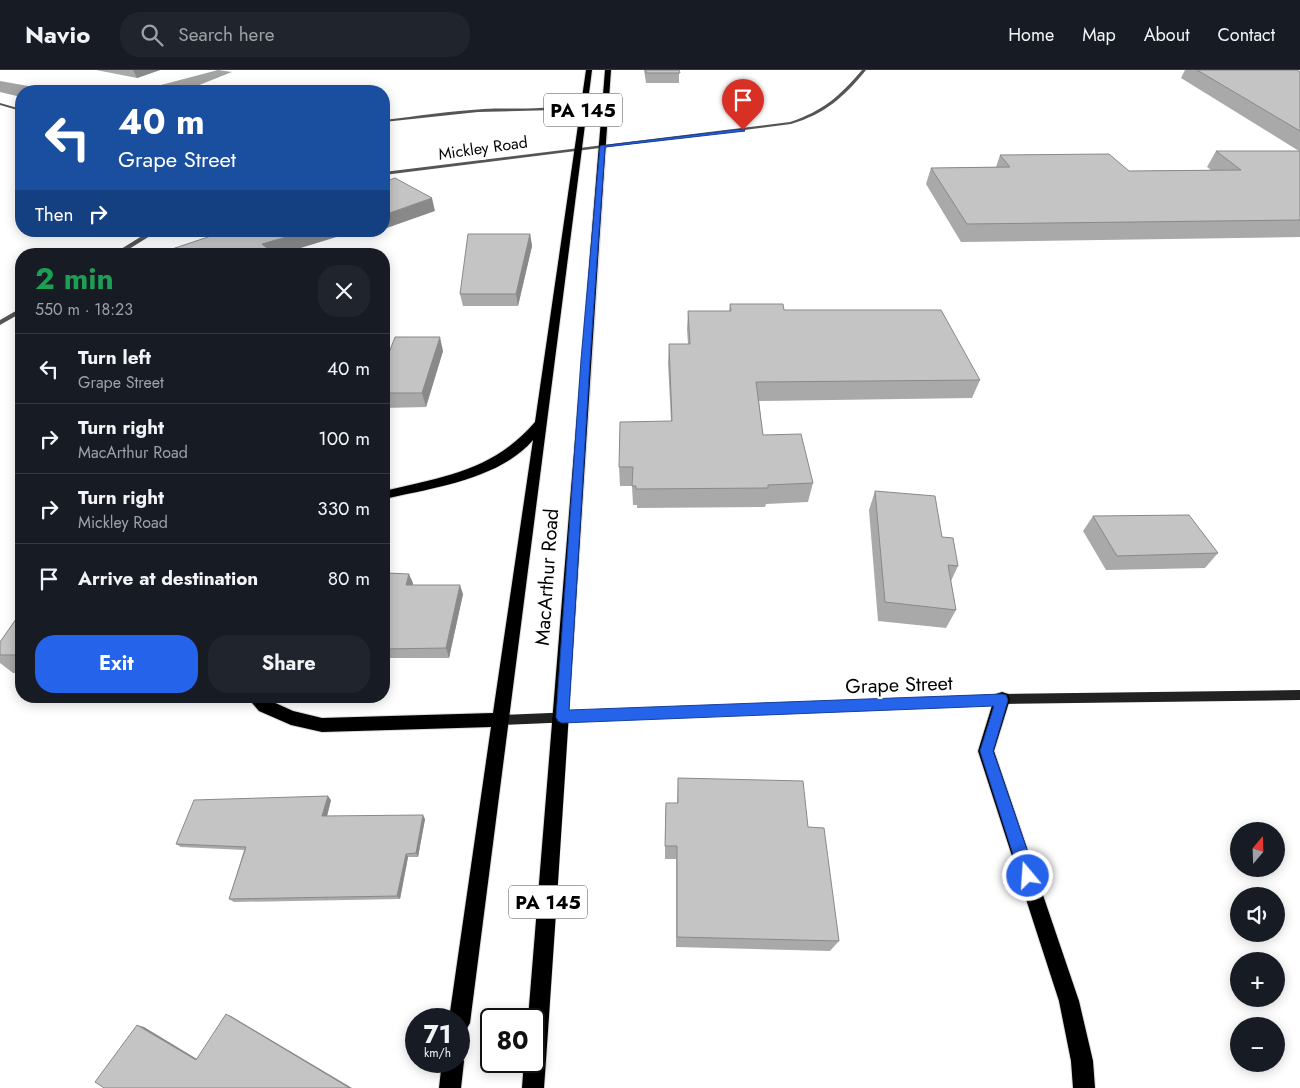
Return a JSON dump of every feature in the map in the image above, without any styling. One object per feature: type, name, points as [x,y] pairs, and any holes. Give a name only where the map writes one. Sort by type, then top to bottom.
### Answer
[{"type":"highway","name":"MacArthur Road","points":[[461,1008],[588,70]]},
{"type":"highway","name":"MacArthur Road","points":[[534,1088],[608,70]]},
{"type":"highway","points":[[390,493],[471,473],[492,464],[514,451],[533,434],[540,423]]},
{"type":"highway","points":[[1002,700],[986,751],[1069,1001],[1082,1061],[1084,1088]]},
{"type":"highway","points":[[262,703],[291,718],[322,725],[501,720]]},
{"type":"highway","points":[[450,1088],[452,1073]]},
{"type":"main road","name":"Grape Street","points":[[501,720],[1002,700],[1300,695]]},
{"type":"street","name":"Mickley Road","points":[[390,173],[791,124],[815,116],[830,107],[864,70]]},
{"type":"street","points":[[390,120],[493,109],[554,109],[573,105],[585,98]]},
{"type":"street","points":[[0,104],[15,108]]},
{"type":"street","points":[[554,109],[572,113],[582,119]]},
{"type":"street","points":[[126,248],[145,237]]},
{"type":"street","points":[[0,323],[15,314]]},
{"type":"shaded area","points":[[218,70],[232,72],[199,85],[161,85]]},
{"type":"shaded area","points":[[0,81],[22,85],[15,85],[15,96],[0,92]]},
{"type":"building","points":[[646,70],[679,70],[680,73],[646,73]]},
{"type":"building","points":[[1197,70],[1297,70],[1300,72],[1300,131]]},
{"type":"building","points":[[1216,151],[1300,151],[1300,220],[967,224],[931,168],[1010,167],[1000,155],[1109,154],[1129,171],[1241,170]]},
{"type":"building","points":[[395,178],[432,198],[390,213],[390,180]]},
{"type":"building","points":[[468,234],[530,234],[516,294],[460,294]]},
{"type":"building","points":[[208,237],[286,237],[262,244],[267,248],[175,248]]},
{"type":"building","points":[[730,304],[783,304],[784,310],[941,310],[980,380],[756,382],[763,435],[801,434],[813,483],[768,485],[768,488],[636,489],[636,486],[632,486],[633,467],[619,467],[620,422],[672,421],[669,344],[690,344],[688,311],[731,311]]},
{"type":"building","points":[[395,337],[440,337],[422,393],[390,393],[390,350]]},
{"type":"building","points":[[875,491],[935,496],[942,537],[953,538],[958,566],[948,565],[956,610],[885,602]]},
{"type":"building","points":[[1189,515],[1218,553],[1117,556],[1093,516]]},
{"type":"building","points":[[390,573],[409,574],[406,585],[460,585],[446,648],[390,649]]},
{"type":"building","points":[[15,621],[15,655],[0,655],[0,642]]},
{"type":"building","points":[[678,778],[803,781],[808,827],[824,828],[839,941],[677,937],[677,846],[665,846],[666,803],[678,803]]},
{"type":"building","points":[[328,796],[322,816],[423,815],[416,853],[406,854],[397,896],[229,899],[246,847],[176,844],[194,800]]},
{"type":"building","points":[[226,1014],[348,1088],[104,1088],[95,1082],[137,1025],[196,1060]]},
{"type":"route","points":[[743,130],[603,146],[585,360],[562,717],[1002,700],[986,751],[1028,876]]}]
